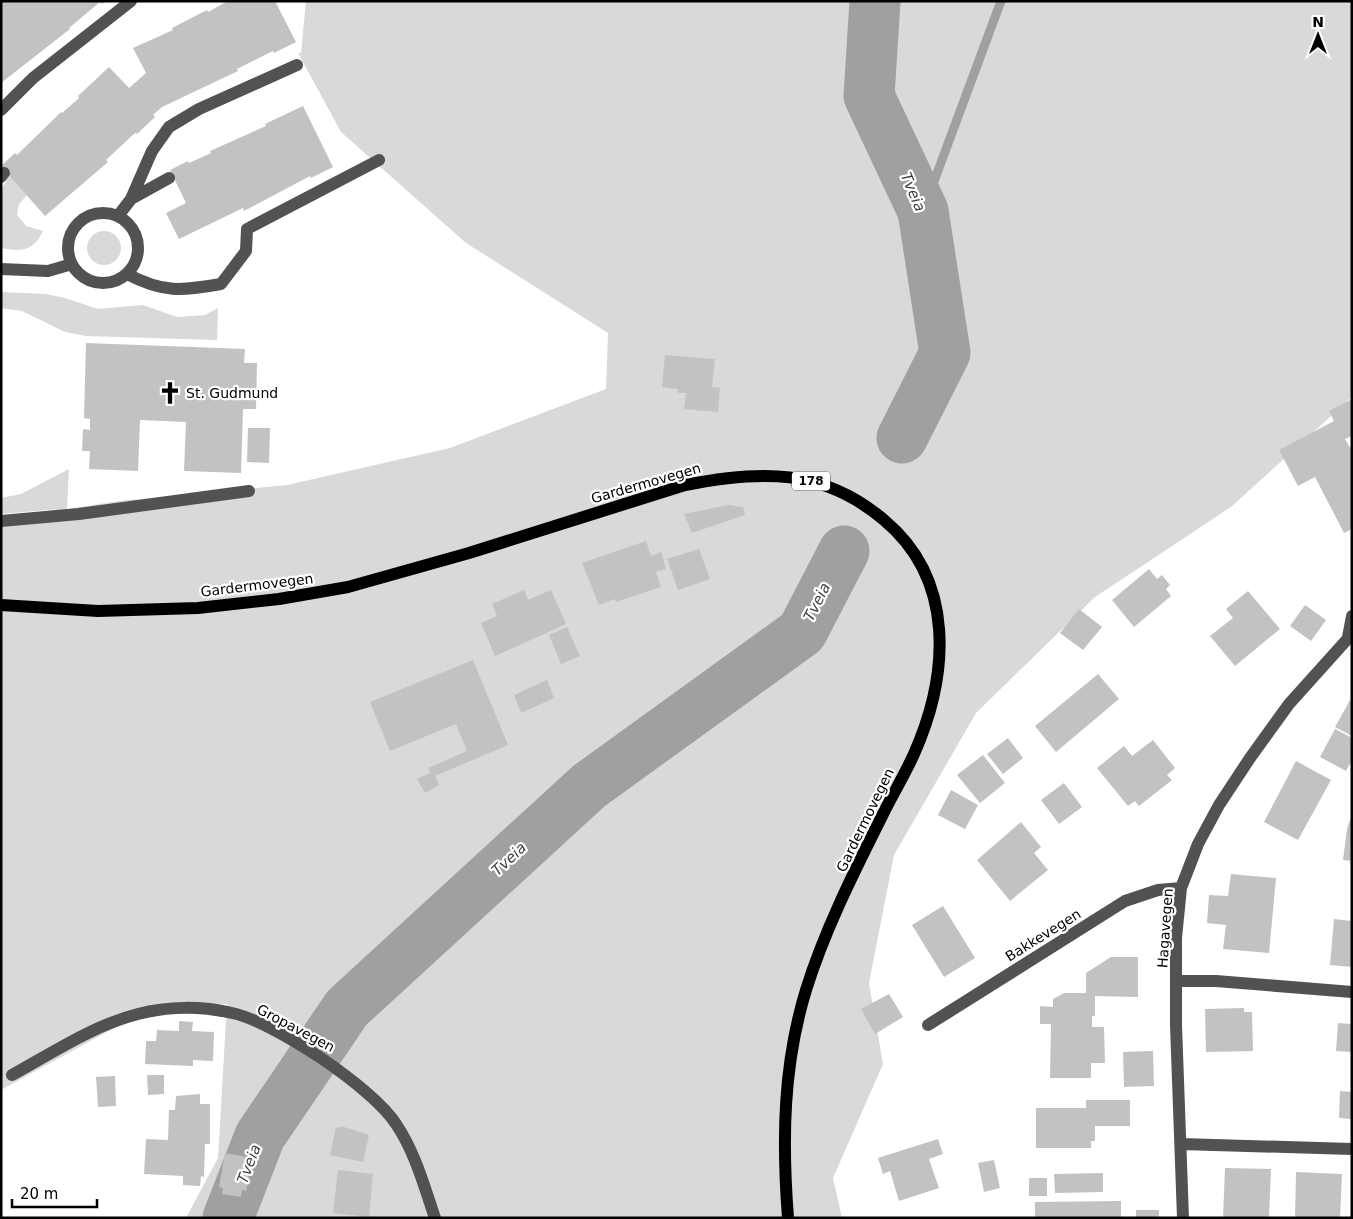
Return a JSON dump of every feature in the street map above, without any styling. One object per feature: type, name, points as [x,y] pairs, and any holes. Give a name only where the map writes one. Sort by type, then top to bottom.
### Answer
[{"type":"main road","name":"Gardermovegen","points":[[1,605],[98,611],[198,608],[348,587],[469,553],[685,485],[756,474],[790,476],[828,485],[871,508],[891,525],[909,546],[929,578],[939,628],[940,651],[937,684],[930,713],[914,754],[841,902],[807,987],[794,1033],[785,1100],[784,1158],[788,1218]]},
{"type":"street","points":[[1,110],[33,78],[132,1]]},
{"type":"street","points":[[118,216],[131,199],[152,151],[169,127],[199,109],[297,65]]},
{"type":"street","points":[[128,274],[149,286],[185,291],[221,284],[246,251],[247,229],[379,160]]},
{"type":"street","points":[[131,199],[169,178]]},
{"type":"street","points":[[106,213],[118,216],[134,231],[138,242],[138,254],[128,274],[118,280],[97,283],[78,273],[72,264],[68,252],[69,240],[74,228],[94,214],[106,213]]},
{"type":"street","points":[[1,270],[48,271],[72,264]]},
{"type":"street","points":[[1,521],[79,514],[249,491]]},
{"type":"street","points":[[1350,635],[1352,616]]},
{"type":"street","name":"Hagavegen","points":[[1183,1218],[1176,981],[1176,938],[1181,888],[1198,844],[1219,806],[1250,758],[1289,704],[1350,635]]},
{"type":"street","name":"Bakkevegen","points":[[928,1025],[1126,901],[1158,890],[1181,888]]},
{"type":"street","points":[[1176,981],[1216,981],[1310,991],[1352,992]]},
{"type":"street","name":"Gropavegen","points":[[12,1075],[90,1033],[138,1014],[170,1009],[209,1009],[234,1013],[271,1028],[312,1052],[340,1072],[384,1109],[396,1123],[413,1154],[435,1218]]},
{"type":"street","points":[[1180,1144],[1352,1149]]},
{"type":"shaded area","points":[[306,1],[1352,1],[1352,397],[1231,507],[1095,597],[976,713],[894,855],[869,983],[883,1064],[833,1178],[842,1218],[186,1218],[218,1158],[227,1004],[154,1006],[1,1090],[1,518],[60,509],[1,514],[1,498],[21,494],[69,469],[67,509],[119,501],[287,485],[450,448],[606,389],[608,333],[466,243],[341,132],[298,53],[301,53]]},
{"type":"shaded area","points":[[11,173],[29,193],[19,204],[17,215],[26,226],[43,231],[35,243],[21,250],[1,248],[1,190]]},
{"type":"shaded area","points":[[104,231],[116,236],[121,248],[116,260],[104,265],[92,260],[87,248],[92,236]]},
{"type":"shaded area","points":[[1,292],[46,294],[98,309],[143,305],[177,317],[205,315],[218,308],[217,340],[86,336],[65,332],[22,311],[1,308]]},
{"type":"building","points":[[1,1],[105,1],[102,4],[100,2],[70,29],[1,83]]},
{"type":"building","points":[[228,1],[275,1],[296,42],[274,53],[273,51],[237,69],[238,71],[162,107],[153,115],[155,117],[106,160],[108,162],[45,216],[1,166],[15,153],[17,155],[61,112],[79,98],[78,96],[109,67],[129,88],[146,73],[133,48],[173,30],[172,28]]},
{"type":"building","points":[[303,106],[333,167],[311,178],[310,176],[244,211],[243,208],[179,239],[166,213],[186,203],[170,170],[211,153],[210,151],[266,126],[265,124]]},
{"type":"building","name":"St. Gudmund","points":[[86,343],[245,349],[244,363],[257,363],[256,409],[243,409],[241,473],[184,471],[186,422],[140,420],[138,471],[89,469],[90,451],[82,451],[83,429],[90,430],[90,419],[84,418]]},
{"type":"building","points":[[665,355],[715,359],[712,387],[720,388],[718,412],[684,409],[686,393],[678,393],[678,389],[662,387]]},
{"type":"building","points":[[1352,399],[1352,436],[1345,439],[1352,451],[1352,529],[1344,533],[1315,477],[1298,486],[1279,450],[1334,421],[1329,411]]},
{"type":"building","points":[[248,428],[270,428],[269,463],[247,462]]},
{"type":"building","points":[[728,505],[743,507],[745,515],[692,533],[684,514]]},
{"type":"building","points":[[646,541],[651,556],[661,552],[666,569],[656,572],[661,587],[616,602],[615,599],[599,605],[582,563]]},
{"type":"building","points":[[699,549],[710,579],[678,590],[667,559]]},
{"type":"building","points":[[1149,569],[1157,579],[1162,575],[1170,585],[1166,589],[1171,596],[1134,627],[1112,600]]},
{"type":"building","points":[[524,590],[528,600],[551,590],[566,624],[495,656],[481,623],[497,616],[492,604]]},
{"type":"building","points":[[1248,591],[1280,629],[1235,666],[1210,636],[1233,618],[1226,609]]},
{"type":"building","points":[[1305,605],[1326,620],[1311,641],[1290,626]]},
{"type":"building","points":[[1079,609],[1102,627],[1083,650],[1060,633]]},
{"type":"building","points":[[567,627],[580,656],[561,664],[549,635]]},
{"type":"building","points":[[473,660],[508,745],[435,776],[439,785],[425,793],[417,779],[430,773],[428,768],[467,751],[456,724],[390,751],[370,702]]},
{"type":"building","points":[[1098,674],[1119,699],[1056,752],[1035,726]]},
{"type":"building","points":[[547,680],[554,698],[521,713],[514,695]]},
{"type":"building","points":[[1350,700],[1352,701],[1352,736],[1335,727]]},
{"type":"building","points":[[1335,729],[1352,738],[1352,760],[1346,771],[1320,757]]},
{"type":"building","points":[[1008,738],[1023,758],[1003,774],[987,754]]},
{"type":"building","points":[[1153,740],[1175,768],[1167,775],[1172,780],[1139,806],[1135,801],[1128,806],[1097,768],[1124,746],[1132,756]]},
{"type":"building","points":[[983,755],[1005,783],[980,803],[957,775]]},
{"type":"building","points":[[1296,761],[1331,780],[1298,840],[1264,822]]},
{"type":"building","points":[[1064,783],[1082,807],[1059,824],[1041,800]]},
{"type":"building","points":[[951,790],[978,805],[965,829],[938,815]]},
{"type":"building","points":[[1352,814],[1352,861],[1343,860],[1347,829]]},
{"type":"building","points":[[1021,822],[1041,847],[1034,853],[1048,870],[1010,901],[977,860]]},
{"type":"building","points":[[1231,874],[1276,878],[1269,953],[1223,949],[1226,925],[1207,923],[1209,895],[1228,896]]},
{"type":"building","points":[[943,906],[975,958],[944,977],[912,925]]},
{"type":"building","points":[[1334,919],[1352,921],[1352,967],[1330,965]]},
{"type":"building","points":[[1111,957],[1138,957],[1138,997],[1095,996],[1095,1016],[1092,1016],[1092,1027],[1104,1027],[1105,1063],[1091,1063],[1091,1078],[1050,1078],[1051,1024],[1040,1024],[1040,1006],[1053,1007],[1053,999],[1064,993],[1086,993],[1086,973]]},
{"type":"building","points":[[889,994],[903,1017],[875,1034],[861,1009]]},
{"type":"building","points":[[1244,1008],[1244,1012],[1252,1012],[1253,1051],[1206,1052],[1205,1009]]},
{"type":"building","points":[[179,1021],[193,1022],[192,1031],[214,1032],[213,1061],[193,1060],[193,1066],[145,1064],[146,1041],[156,1041],[157,1030],[179,1031]]},
{"type":"building","points":[[1338,1023],[1352,1024],[1352,1052],[1336,1051]]},
{"type":"building","points":[[1153,1051],[1154,1086],[1124,1087],[1123,1052]]},
{"type":"building","points":[[147,1075],[164,1075],[164,1094],[148,1095]]},
{"type":"building","points":[[115,1076],[116,1106],[98,1107],[96,1077]]},
{"type":"building","points":[[1340,1091],[1352,1092],[1352,1119],[1339,1118]]},
{"type":"building","points":[[200,1094],[200,1104],[210,1104],[210,1144],[205,1144],[204,1177],[201,1176],[200,1186],[183,1185],[183,1176],[144,1174],[146,1139],[168,1140],[169,1110],[175,1110],[176,1096]]},
{"type":"building","points":[[1086,1100],[1130,1100],[1130,1126],[1095,1126],[1095,1141],[1091,1141],[1091,1148],[1036,1148],[1036,1108],[1086,1108]]},
{"type":"building","points":[[341,1126],[369,1135],[363,1162],[330,1155],[336,1127],[340,1128]]},
{"type":"building","points":[[938,1139],[943,1154],[929,1159],[939,1188],[899,1201],[890,1171],[883,1174],[878,1158]]},
{"type":"building","points":[[225,1153],[252,1158],[246,1191],[242,1190],[241,1197],[222,1194],[223,1188],[219,1187]]},
{"type":"building","points":[[994,1160],[1000,1188],[984,1192],[978,1163]]},
{"type":"building","points":[[1225,1168],[1271,1169],[1269,1218],[1223,1218]]},
{"type":"building","points":[[338,1170],[373,1174],[369,1217],[333,1213]]},
{"type":"building","points":[[1296,1172],[1342,1174],[1340,1218],[1295,1218]]},
{"type":"building","points":[[1103,1173],[1103,1192],[1055,1193],[1054,1174]]},
{"type":"building","points":[[1029,1178],[1047,1178],[1047,1196],[1029,1196]]},
{"type":"building","points":[[1121,1201],[1121,1218],[1035,1218],[1035,1202]]},
{"type":"building","points":[[1136,1210],[1159,1210],[1159,1218],[1136,1218]]},
{"type":"waterway","name":"Tveia","points":[[875,1],[869,96],[923,211],[945,353],[902,438]]},
{"type":"waterway","points":[[923,211],[1001,1]]},
{"type":"waterway","name":"Tveia","points":[[228,1218],[260,1136],[347,1008],[589,786],[802,632],[844,551]]},
{"type":"place","name":"St. Gudmund","points":[[170,393]]}]
